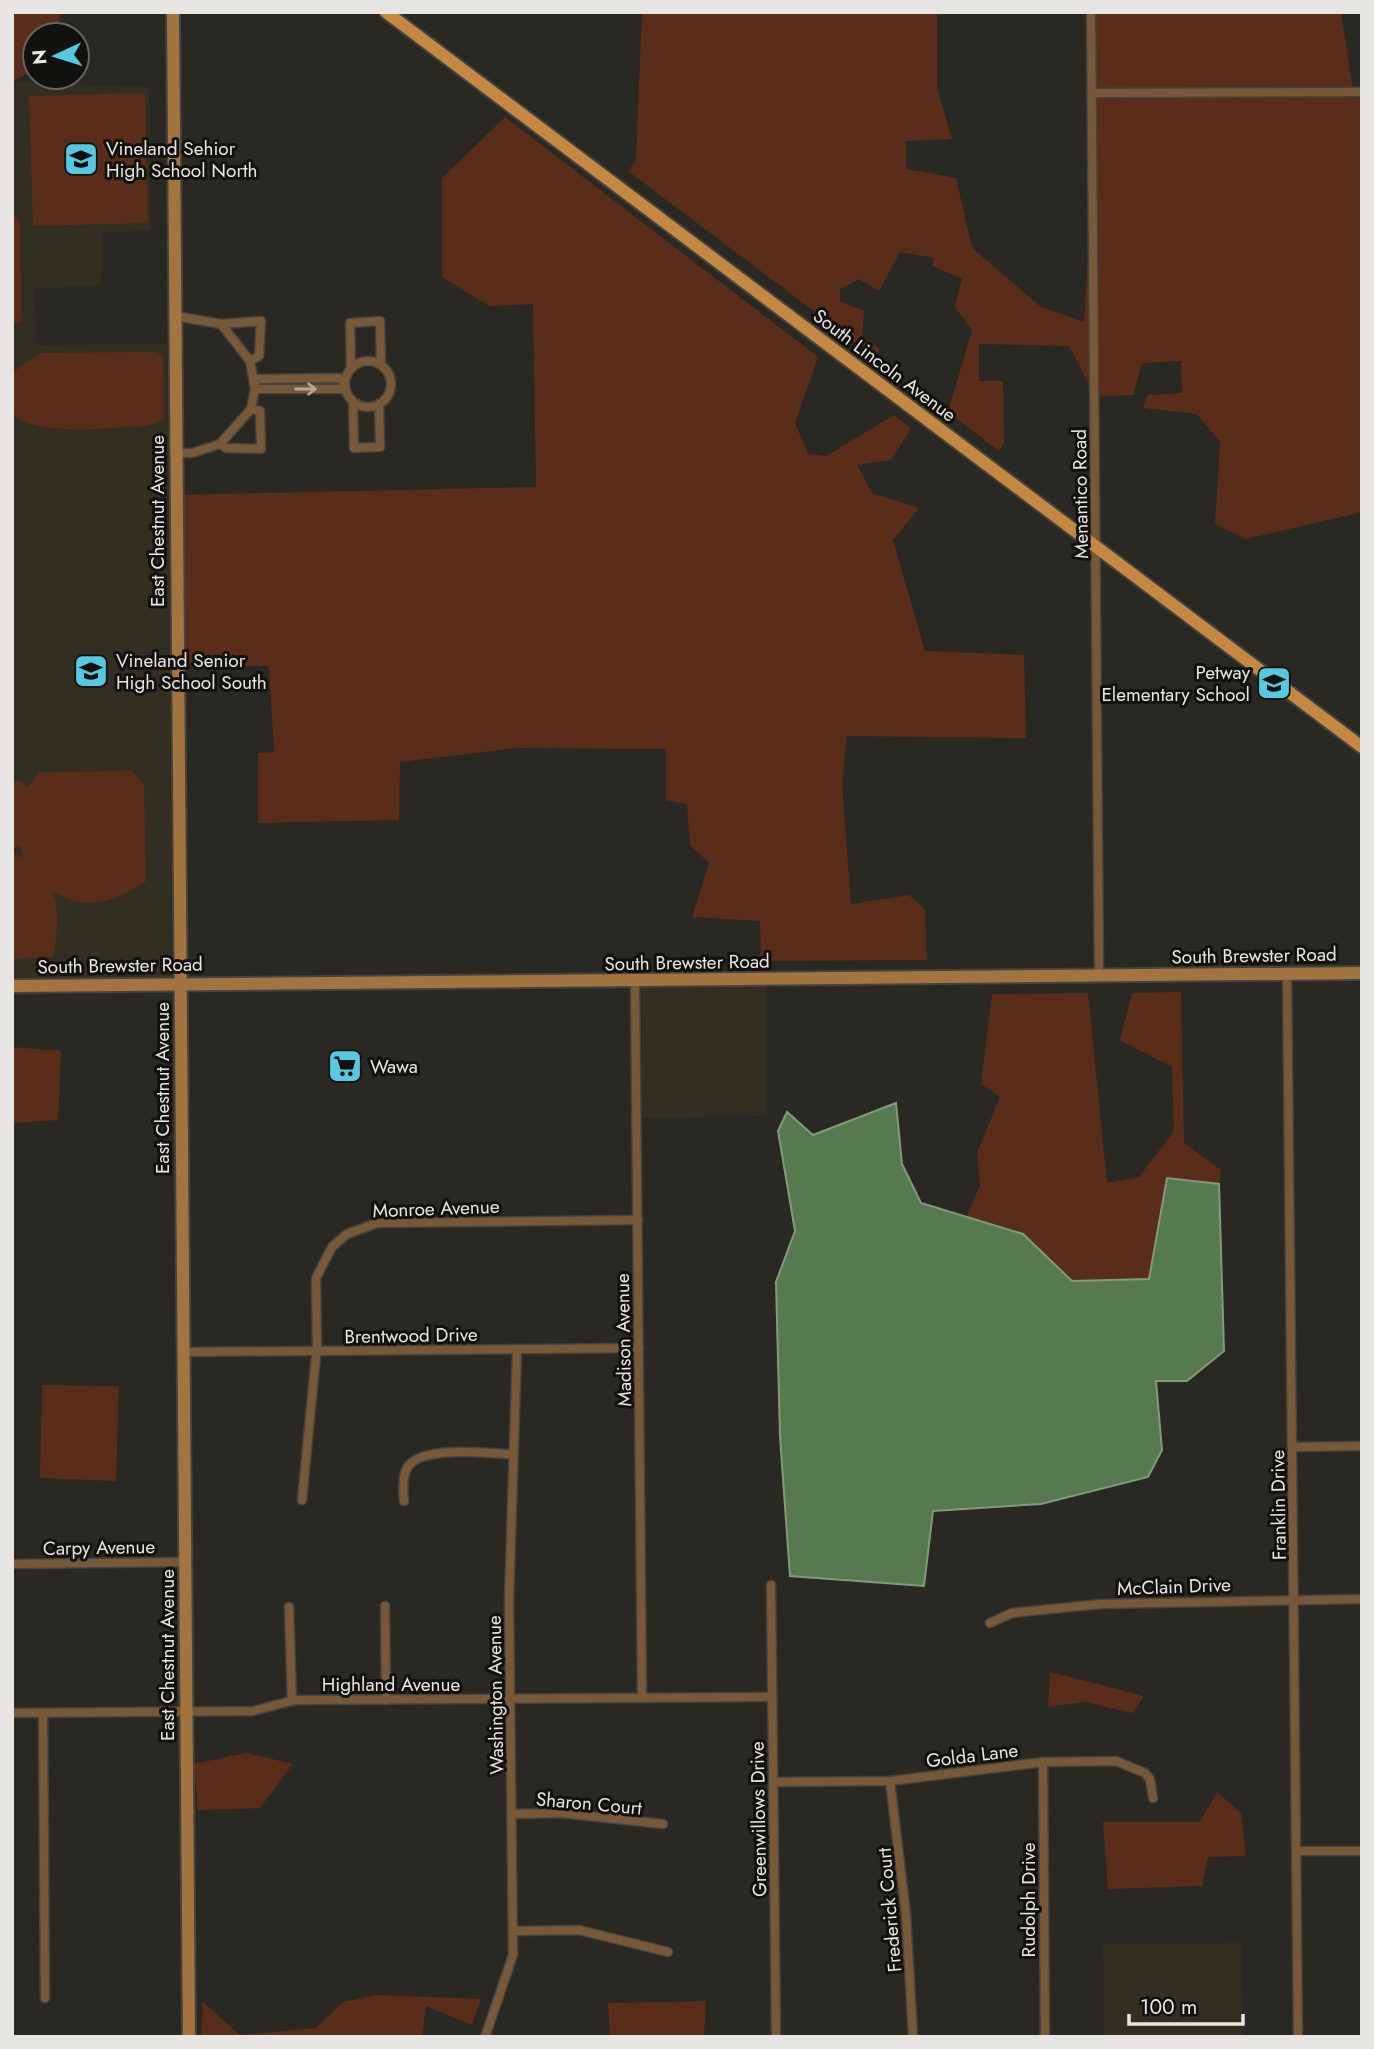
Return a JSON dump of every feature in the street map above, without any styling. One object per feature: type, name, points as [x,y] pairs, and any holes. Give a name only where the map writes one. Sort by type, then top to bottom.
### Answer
[{"type":"main road","name":"South Lincoln Avenue","points":[[386,12],[1362,747]]},
{"type":"street","name":"East Chestnut Avenue","points":[[173,12],[189,2037]]},
{"type":"street","name":"Menantico Road","points":[[1091,12],[1100,976]]},
{"type":"street","points":[[1092,93],[1362,92]]},
{"type":"street","points":[[175,316],[221,324],[261,321],[259,356],[250,361]]},
{"type":"street","points":[[255,389],[341,388],[351,368],[350,323],[380,321],[381,364]]},
{"type":"street","points":[[176,453],[192,453],[220,444],[251,409],[255,379],[250,361],[221,324]]},
{"type":"street","points":[[351,368],[365,361],[381,364],[387,370],[391,385],[386,399],[379,404],[366,407],[353,402]]},
{"type":"street","points":[[255,379],[339,378],[345,382],[353,402],[354,448],[380,447],[379,404]]},
{"type":"street","points":[[220,444],[226,448],[261,449],[260,411],[251,409]]},
{"type":"street","name":"South Brewster Road","points":[[12,986],[1362,973]]},
{"type":"street","name":"Franklin Drive","points":[[1287,974],[1298,2037]]},
{"type":"street","name":"Madison Avenue","points":[[635,982],[642,1698]]},
{"type":"street","name":"Monroe Avenue","points":[[302,1500],[316,1351],[316,1278],[332,1247],[359,1228],[377,1223],[638,1220]]},
{"type":"street","name":"Brentwood Drive","points":[[184,1352],[639,1348]]},
{"type":"street","name":"Washington Avenue","points":[[485,2037],[508,1973],[513,1931],[509,1601],[517,1349]]},
{"type":"street","points":[[1293,1447],[1362,1446]]},
{"type":"street","points":[[404,1501],[406,1471],[417,1458],[444,1453],[513,1454]]},
{"type":"street","name":"Carpy Avenue","points":[[12,1564],[185,1562]]},
{"type":"street","name":"Greenwillows Drive","points":[[771,1585],[776,2037]]},
{"type":"street","name":"McClain Drive","points":[[990,1623],[1012,1613],[1101,1604],[1362,1599]]},
{"type":"street","points":[[385,1606],[386,1700]]},
{"type":"street","points":[[289,1607],[292,1700]]},
{"type":"street","name":"Highland Avenue","points":[[12,1713],[253,1711],[292,1700],[772,1697]]},
{"type":"street","points":[[43,1713],[45,1998]]},
{"type":"street","name":"Golda Lane","points":[[774,1782],[890,1781],[1043,1762],[1127,1763],[1150,1779],[1153,1798]]},
{"type":"street","name":"Rudolph Drive","points":[[1043,1762],[1045,2037]]},
{"type":"street","name":"Frederick Court","points":[[890,1781],[906,1914],[913,2037]]},
{"type":"street","name":"Sharon Court","points":[[512,1814],[561,1812],[663,1824]]},
{"type":"street","points":[[1297,1851],[1362,1851]]},
{"type":"street","points":[[513,1931],[579,1930],[668,1952]]},
{"type":"shaded area","points":[[12,12],[60,12],[59,21],[21,21],[21,77],[12,82]]},
{"type":"shaded area","points":[[642,12],[937,12],[937,88],[952,139],[906,141],[906,169],[956,178],[972,248],[1041,307],[1084,322],[1092,196],[1090,12],[1341,12],[1354,97],[1362,99],[1362,512],[1246,539],[1215,524],[1220,442],[1197,414],[1143,408],[1148,395],[1182,393],[1181,361],[1142,363],[1133,395],[1095,397],[1069,346],[979,344],[979,381],[1003,381],[1004,443],[999,451],[948,412],[972,330],[955,307],[962,279],[932,266],[935,258],[900,252],[879,291],[859,279],[840,289],[840,301],[864,311],[862,340],[880,349],[875,357],[628,171],[636,160]]},
{"type":"shaded area","name":"Vineland Senior High School South","points":[[12,82],[21,82],[21,91],[91,91],[91,85],[149,87],[151,230],[103,233],[101,285],[34,289],[37,345],[167,344],[172,978],[12,979]]},
{"type":"shaded area","points":[[145,93],[148,223],[33,226],[29,96]]},
{"type":"shaded area","points":[[505,117],[818,357],[795,423],[808,454],[826,456],[894,415],[911,428],[891,460],[857,465],[872,493],[919,508],[893,540],[925,651],[1024,655],[1026,738],[847,736],[842,783],[851,904],[909,895],[925,910],[927,960],[761,961],[760,921],[692,917],[709,863],[690,845],[687,804],[666,800],[666,749],[516,748],[400,762],[399,820],[258,823],[258,753],[274,752],[269,666],[177,665],[176,495],[536,487],[533,304],[489,306],[442,277],[442,178]]},
{"type":"shaded area","points":[[12,212],[20,222],[21,323],[12,323]]},
{"type":"shaded area","points":[[156,352],[163,355],[164,419],[148,426],[56,428],[23,421],[12,413],[12,373],[40,353]]},
{"type":"shaded area","points":[[132,771],[144,785],[146,881],[124,894],[101,902],[77,901],[53,892],[57,932],[53,957],[12,959],[12,852],[23,858],[20,845],[12,849],[12,781],[21,781],[27,788],[40,772]]},
{"type":"shaded area","points":[[766,984],[767,1116],[642,1118],[642,986]]},
{"type":"shaded area","points":[[1181,992],[1184,1143],[1221,1170],[1219,1184],[1167,1179],[1149,1279],[1072,1281],[1023,1234],[967,1216],[980,1185],[977,1153],[1000,1097],[981,1084],[992,994],[1088,993],[1107,1183],[1139,1177],[1174,1131],[1172,1067],[1120,1040],[1132,993]]},
{"type":"shaded area","points":[[12,1047],[61,1051],[58,1120],[12,1123]]},
{"type":"shaded area","points":[[896,1103],[902,1164],[921,1203],[1023,1234],[1072,1281],[1149,1279],[1167,1178],[1219,1184],[1224,1351],[1187,1381],[1156,1381],[1162,1450],[1148,1477],[1041,1504],[933,1511],[924,1586],[790,1576],[780,1437],[776,1282],[795,1231],[778,1131],[787,1112],[813,1135]]},
{"type":"shaded area","points":[[42,1385],[119,1386],[116,1481],[40,1478]]},
{"type":"shaded area","points":[[1050,1672],[1144,1696],[1133,1713],[1085,1702],[1048,1707]]},
{"type":"shaded area","points":[[246,1753],[293,1764],[260,1808],[198,1810],[194,1764]]},
{"type":"shaded area","points":[[1217,1792],[1241,1813],[1246,1856],[1208,1857],[1202,1886],[1108,1889],[1103,1822],[1200,1822]]},
{"type":"shaded area","points":[[1241,1943],[1243,2037],[1104,2037],[1103,1944]]},
{"type":"shaded area","points":[[377,1995],[481,1999],[472,2025],[426,2006],[422,2037],[201,2037],[203,2002],[240,2035],[316,2028],[343,2002]]},
{"type":"shaded area","points":[[706,2001],[704,2037],[610,2037],[608,2003]]},
{"type":"place","name":"Vineland Sehior High School North","points":[[81,159]]},
{"type":"place","name":"Vineland Senior High School South","points":[[91,671]]},
{"type":"place","name":"Petway Elementary School","points":[[1274,683]]},
{"type":"place","name":"Wawa","points":[[345,1066]]}]
